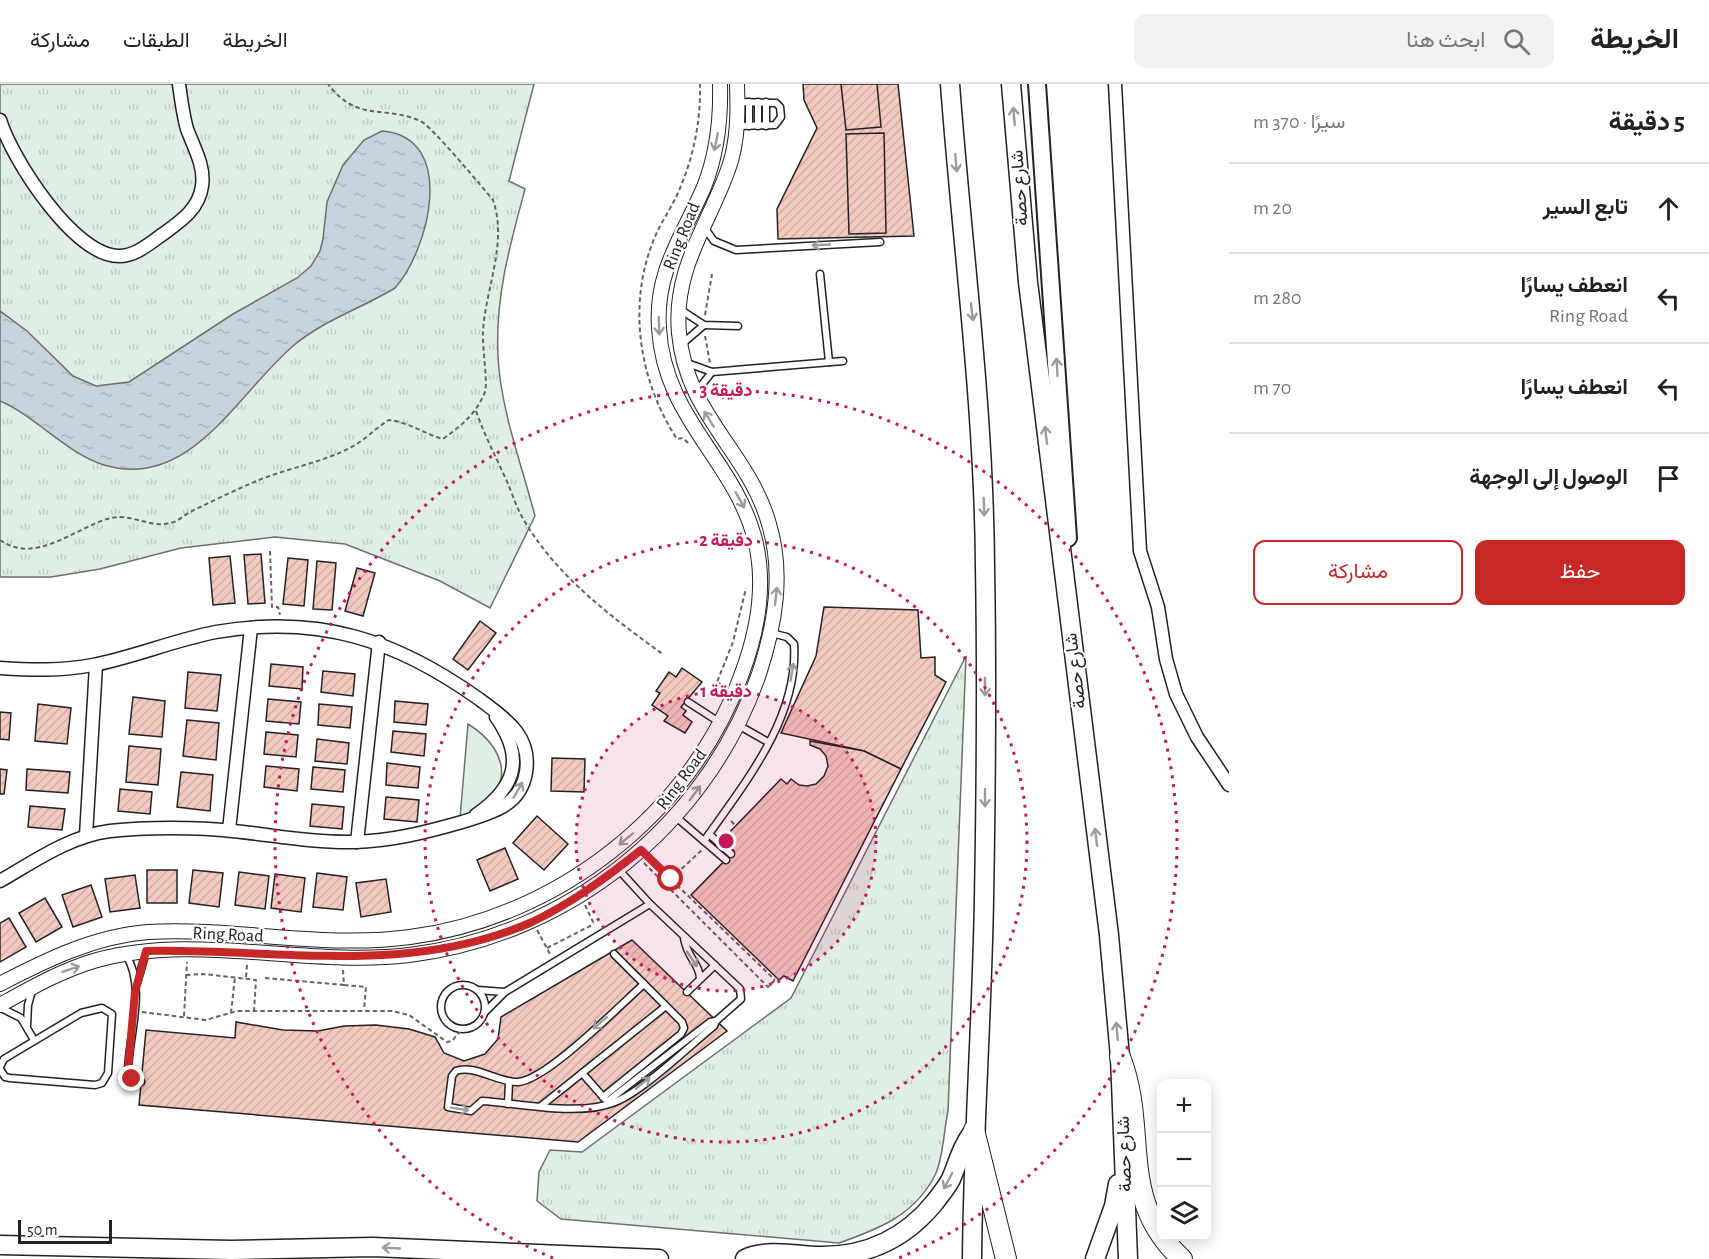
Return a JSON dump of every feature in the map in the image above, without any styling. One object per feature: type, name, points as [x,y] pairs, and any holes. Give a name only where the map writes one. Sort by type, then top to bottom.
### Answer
[{"type":"highway","points":[[1120,1058],[1133,1101],[1142,1198],[1157,1232],[1182,1259]]},
{"type":"highway","points":[[974,1130],[1006,1259]]},
{"type":"main road","points":[[950,84],[975,348],[986,566],[984,900],[974,1130],[972,1259]]},
{"type":"main road","name":"شارع حصة","points":[[1011,84],[1028,282],[1109,936],[1120,1058],[1128,1259]]},
{"type":"main road","points":[[1037,84],[1063,477],[1076,602],[1073,655]]},
{"type":"main road","points":[[745,1259],[762,1254],[848,1256],[870,1250],[905,1232],[923,1216],[950,1181],[960,1149],[974,1130]]},
{"type":"main road","points":[[1095,1259],[1114,1206],[1125,1152]]},
{"type":"main road","points":[[0,1245],[231,1250],[374,1247],[659,1259]]},
{"type":"street","points":[[0,120],[20,165],[62,219],[99,251],[113,255],[128,255],[141,249],[182,220],[200,197],[202,167],[187,128],[179,84]]},
{"type":"street","name":"Ring Road","points":[[0,984],[42,962],[92,943],[144,932],[181,932],[327,942],[367,941],[438,933],[489,919],[527,904],[564,885],[632,834],[664,803],[692,769],[720,723],[742,674],[758,620],[760,583],[756,546],[745,510],[736,492],[678,403],[663,359],[659,328],[660,296],[667,265],[704,188],[712,161],[718,132],[720,84]]},
{"type":"street","name":"Ring Road","points":[[0,1006],[68,970],[146,951],[188,950],[326,957],[408,955],[451,948],[493,937],[531,922],[581,895],[618,869],[676,817],[717,762],[738,725],[750,698],[771,633],[777,592],[776,558],[770,525],[758,493],[705,414],[695,393],[684,361],[678,307],[684,270],[730,163],[743,126],[743,102],[737,84]]},
{"type":"street","points":[[1115,84],[1140,551],[1158,607],[1166,659],[1176,694],[1197,737],[1229,785]]},
{"type":"street","points":[[0,668],[46,670],[96,665],[215,632],[251,628],[283,627],[337,632],[379,642],[436,671],[489,706],[511,742],[513,770],[499,797],[471,819],[417,835],[357,842],[310,841],[229,830],[135,830],[86,836],[68,843],[0,881]]},
{"type":"street","points":[[229,830],[251,628]]},
{"type":"street","points":[[357,842],[379,642]]},
{"type":"street","points":[[86,836],[96,665]]},
{"type":"lane","points":[[743,102],[766,102],[778,105],[781,117],[779,123],[743,126]]},
{"type":"lane","points":[[758,102],[762,126]]},
{"type":"lane","points":[[762,126],[766,102]]},
{"type":"lane","points":[[703,226],[714,241],[736,250],[880,242]]},
{"type":"lane","points":[[820,274],[830,362]]},
{"type":"lane","points":[[678,307],[704,325],[738,326]]},
{"type":"lane","points":[[681,345],[704,325]]},
{"type":"lane","points":[[684,361],[712,372],[843,361]]},
{"type":"lane","points":[[695,393],[712,372]]},
{"type":"lane","points":[[704,841],[741,789],[768,742],[785,703],[794,660],[792,641],[771,633]]},
{"type":"lane","points":[[688,702],[720,723]]},
{"type":"lane","points":[[738,725],[768,742]]},
{"type":"lane","points":[[676,817],[726,860]]},
{"type":"lane","points":[[709,834],[731,854]]},
{"type":"lane","points":[[618,869],[650,904],[740,989],[738,1003],[607,1101],[590,1108],[482,1101],[471,1111],[450,1108],[447,1105],[453,1076],[461,1069],[508,1082],[538,1076],[644,984]]},
{"type":"lane","points":[[505,992],[459,985],[448,991],[442,1002],[446,1020],[462,1029],[479,1023],[485,1012],[505,992],[650,904]]},
{"type":"lane","points":[[684,937],[688,956],[700,969],[700,980]]},
{"type":"lane","points":[[135,992],[146,951]]},
{"type":"lane","points":[[607,1101],[683,1032],[684,1025],[614,954]]},
{"type":"lane","points":[[126,955],[134,970],[135,992],[128,1073],[134,1081],[141,1082]]},
{"type":"lane","points":[[687,992],[715,965]]},
{"type":"lane","points":[[27,1026],[28,1005],[33,987]]},
{"type":"lane","points":[[477,989],[484,999],[485,1012]]},
{"type":"lane","points":[[0,1006],[13,1013],[27,1026],[34,1040]]},
{"type":"lane","points":[[541,1106],[666,1006]]},
{"type":"lane","points":[[106,1008],[112,1014],[108,1073],[102,1083],[95,1085],[10,1078],[0,1071],[4,1059],[88,1011],[106,1008]]},
{"type":"lane","points":[[582,1073],[607,1101]]},
{"type":"lane","points":[[508,1082],[508,1104]]},
{"type":"path","points":[[0,540],[8,546],[32,548],[59,541],[109,518],[121,516],[155,525],[174,522],[192,510],[272,474],[304,465],[356,445],[388,420],[401,421],[425,434],[443,439],[476,411],[486,388],[482,356],[483,329],[498,214],[493,201],[424,122],[388,113],[363,111],[339,99],[328,84]]},
{"type":"path","points":[[712,273],[706,299],[704,325],[712,372],[723,399]]},
{"type":"path","points":[[476,411],[489,447],[519,512],[533,533],[567,575],[606,612],[664,655]]},
{"type":"path","points":[[270,551],[272,608],[278,607],[283,627]]},
{"type":"path","points":[[638,852],[776,979],[768,987],[638,852]]},
{"type":"path","points":[[547,948],[594,924],[581,895]]},
{"type":"path","points":[[531,922],[555,962]]},
{"type":"path","points":[[184,1017],[188,950]]},
{"type":"path","points":[[326,957],[324,968],[345,970],[344,986]]},
{"type":"path","points":[[186,975],[256,980],[254,1011]]},
{"type":"path","points":[[231,1013],[235,977]]},
{"type":"path","points":[[265,978],[366,987],[364,1011]]},
{"type":"path","points":[[134,1011],[206,1020],[231,1013],[254,1011],[392,1011],[409,1015],[447,1042],[452,1041],[462,1029]]},
{"type":"green space","points":[[0,84],[534,84],[509,181],[525,189],[501,292],[498,356],[512,436],[535,516],[490,608],[440,581],[345,544],[275,537],[181,548],[100,569],[51,577],[0,577]]},
{"type":"green space","points":[[966,656],[948,1111],[940,1161],[927,1189],[917,1201],[894,1219],[839,1243],[561,1219],[537,1201],[539,1172],[550,1150],[582,1152],[791,998]]},
{"type":"green space","points":[[468,724],[494,748],[500,761],[502,775],[498,788],[490,799],[477,810],[460,818]]},
{"type":"water","points":[[382,131],[406,138],[421,153],[428,173],[430,198],[426,223],[407,271],[395,288],[329,322],[293,346],[210,433],[187,451],[162,464],[135,469],[104,465],[64,444],[27,416],[0,401],[0,311],[27,331],[73,376],[96,386],[129,382],[233,314],[297,278],[311,266],[320,251],[323,239],[327,202],[343,165],[364,140]]},
{"type":"building","points":[[803,84],[898,84],[914,236],[778,239],[777,209],[817,128],[804,100]]},
{"type":"building","points":[[841,84],[877,84],[881,127],[846,130]]},
{"type":"building","points":[[884,133],[886,233],[849,234],[846,134]]},
{"type":"building","points":[[261,554],[265,603],[248,604],[244,555]]},
{"type":"building","points":[[230,556],[235,603],[213,605],[209,558]]},
{"type":"building","points":[[288,558],[308,560],[304,606],[283,604]]},
{"type":"building","points":[[317,561],[336,563],[332,610],[313,609]]},
{"type":"building","points":[[357,568],[375,573],[363,616],[345,611]]},
{"type":"building","points":[[824,607],[918,610],[921,658],[935,657],[935,675],[946,682],[901,769],[864,751],[781,733],[816,656]]},
{"type":"building","points":[[480,621],[496,633],[468,670],[453,659]]},
{"type":"building","points":[[271,664],[303,667],[302,689],[269,686]]},
{"type":"building","points":[[682,668],[702,682],[681,707],[686,711],[683,715],[692,722],[685,733],[664,721],[668,716],[652,705],[660,693],[656,691],[669,672],[676,677]]},
{"type":"building","points":[[323,671],[355,674],[353,696],[321,692]]},
{"type":"building","points":[[188,672],[221,675],[217,711],[185,708]]},
{"type":"building","points":[[133,697],[165,701],[162,737],[129,734]]},
{"type":"building","points":[[268,699],[301,702],[299,724],[266,721]]},
{"type":"building","points":[[395,701],[428,704],[426,725],[394,722]]},
{"type":"building","points":[[38,704],[71,708],[67,744],[35,741]]},
{"type":"building","points":[[319,704],[352,707],[350,728],[318,725]]},
{"type":"building","points":[[0,712],[11,713],[9,740],[0,739]]},
{"type":"building","points":[[187,720],[219,723],[216,760],[183,756]]},
{"type":"building","points":[[393,731],[426,734],[424,756],[391,752]]},
{"type":"building","points":[[266,732],[298,735],[296,757],[264,754]]},
{"type":"building","points":[[317,739],[349,743],[347,764],[315,761]]},
{"type":"building","points":[[810,741],[864,751],[901,769],[793,981],[784,976],[779,980],[691,895],[734,851],[723,839],[781,779],[787,784],[791,779],[799,785],[807,786],[816,784],[824,776],[828,766],[826,756],[820,749],[810,745]]},
{"type":"building","points":[[129,746],[161,749],[158,785],[126,782]]},
{"type":"building","points":[[552,758],[585,759],[584,792],[551,791]]},
{"type":"building","points":[[387,763],[420,767],[418,788],[386,785]]},
{"type":"building","points":[[266,766],[299,769],[297,791],[264,787]]},
{"type":"building","points":[[313,767],[345,770],[343,792],[311,789]]},
{"type":"building","points":[[0,769],[7,770],[4,794],[0,794]]},
{"type":"building","points":[[27,769],[70,772],[68,793],[26,790]]},
{"type":"building","points":[[181,772],[213,775],[210,811],[177,807]]},
{"type":"building","points":[[120,789],[152,792],[150,814],[118,811]]},
{"type":"building","points":[[386,797],[419,800],[417,822],[384,819]]},
{"type":"building","points":[[312,804],[344,807],[342,829],[310,826]]},
{"type":"building","points":[[30,806],[65,809],[62,830],[28,827]]},
{"type":"building","points":[[537,816],[568,844],[544,870],[513,843]]},
{"type":"building","points":[[505,848],[518,879],[490,891],[477,860]]},
{"type":"building","points":[[147,870],[177,870],[177,903],[147,903]]},
{"type":"building","points":[[193,870],[223,873],[219,907],[189,903]]},
{"type":"building","points":[[239,872],[269,876],[265,909],[235,905]]},
{"type":"building","points":[[317,873],[347,877],[343,910],[313,907]]},
{"type":"building","points":[[275,874],[305,878],[301,912],[271,908]]},
{"type":"building","points":[[135,875],[140,908],[110,912],[105,879]]},
{"type":"building","points":[[386,879],[391,912],[361,917],[356,883]]},
{"type":"building","points":[[91,885],[102,917],[73,927],[62,895]]},
{"type":"building","points":[[45,898],[62,927],[36,942],[19,913]]},
{"type":"building","points":[[9,918],[26,947],[0,962],[0,923]]},
{"type":"building","points":[[632,940],[727,1031],[578,1142],[139,1105],[146,1030],[235,1038],[236,1022],[283,1030],[318,1031],[344,1026],[376,1025],[409,1029],[435,1037],[444,1053],[464,1061],[485,1054],[498,1039],[501,1017]]},
{"type":"route","points":[[132,1079],[129,1077],[128,1070],[135,992],[146,951],[188,950],[326,957],[408,955],[451,948],[493,937],[531,922],[581,895],[608,877],[641,850],[671,879]]}]
